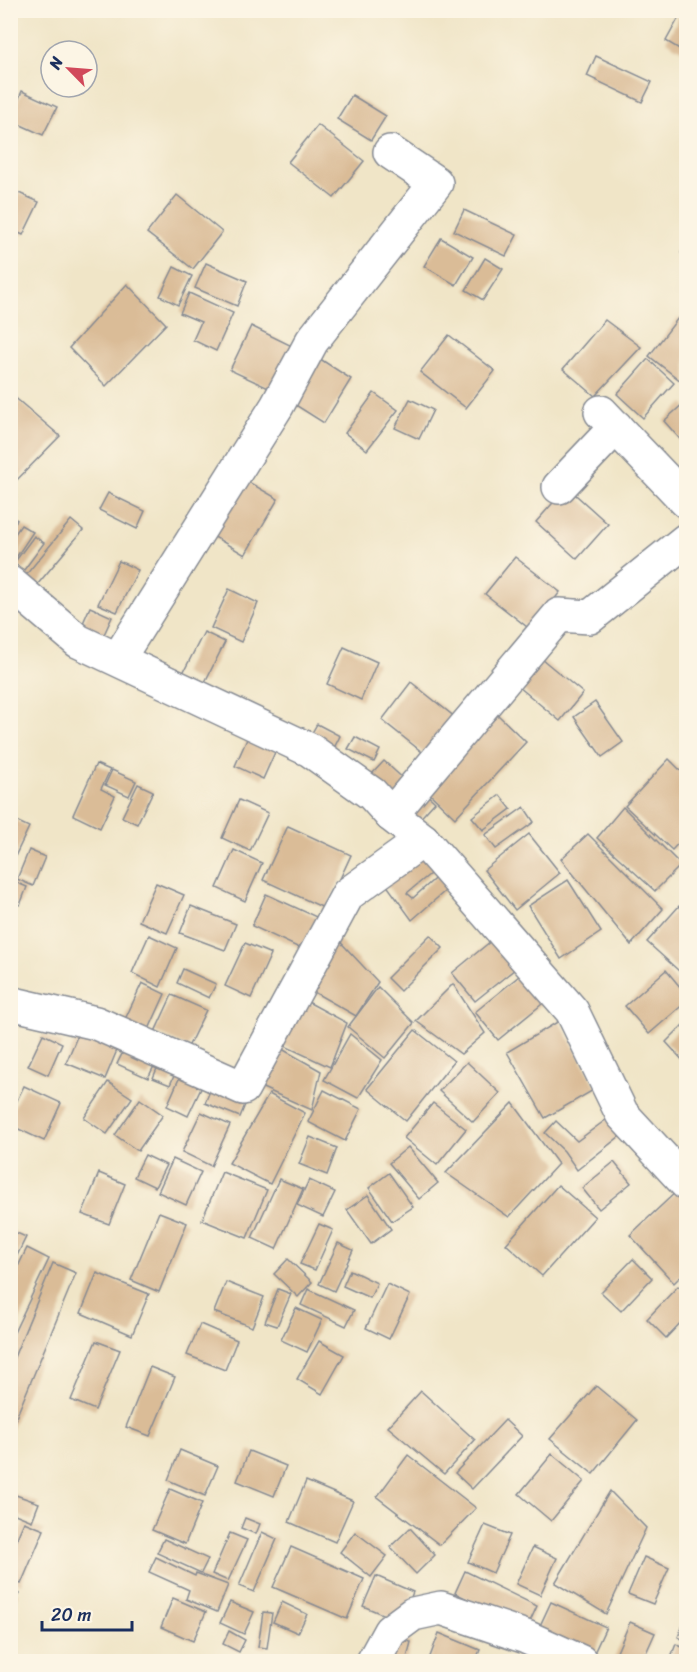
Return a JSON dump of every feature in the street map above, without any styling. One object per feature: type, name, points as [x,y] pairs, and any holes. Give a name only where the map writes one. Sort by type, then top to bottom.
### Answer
[{"type":"street","points":[[118,659],[277,406],[312,341],[436,183],[390,152]]},
{"type":"street","points":[[559,487],[608,419],[687,501]]},
{"type":"street","points":[[391,815],[559,615],[590,617],[687,540]]},
{"type":"street","points":[[10,583],[78,641],[310,750],[372,794],[391,815],[423,840],[573,1011],[622,1114],[687,1183]]},
{"type":"street","points":[[10,1003],[96,1023],[243,1088],[348,894],[423,840]]},
{"type":"street","points":[[373,1662],[390,1631],[413,1614],[441,1608],[526,1637],[581,1662]]},
{"type":"building","points":[[683,10],[686,10],[686,53],[666,41]]},
{"type":"building","points":[[596,56],[652,82],[642,102],[587,76]]},
{"type":"building","points":[[22,91],[57,107],[43,135],[10,120]]},
{"type":"building","points":[[352,95],[386,116],[371,140],[337,119]]},
{"type":"building","points":[[318,125],[364,161],[334,198],[288,162]]},
{"type":"building","points":[[10,189],[39,202],[23,235],[10,229]]},
{"type":"building","points":[[177,195],[222,232],[193,269],[147,233]]},
{"type":"building","points":[[464,210],[517,235],[506,256],[454,231]]},
{"type":"building","points":[[441,238],[473,257],[456,285],[424,266]]},
{"type":"building","points":[[686,241],[686,256],[681,253]]},
{"type":"building","points":[[485,258],[503,269],[483,300],[466,290]]},
{"type":"building","points":[[206,263],[247,281],[237,306],[195,288]]},
{"type":"building","points":[[174,267],[192,276],[178,305],[160,296]]},
{"type":"building","points":[[127,284],[166,324],[106,386],[69,348]]},
{"type":"building","points":[[189,293],[233,313],[216,351],[193,340],[201,322],[180,313]]},
{"type":"building","points":[[678,318],[686,325],[686,385],[649,356]]},
{"type":"building","points":[[605,320],[641,347],[595,396],[563,369]]},
{"type":"building","points":[[251,326],[298,349],[277,392],[230,370]]},
{"type":"building","points":[[449,335],[495,371],[466,408],[420,372]]},
{"type":"building","points":[[314,355],[351,379],[324,423],[286,399]]},
{"type":"building","points":[[648,359],[674,383],[643,418],[617,394]]},
{"type":"building","points":[[374,393],[398,410],[367,450],[345,433]]},
{"type":"building","points":[[12,395],[60,436],[10,487],[10,397]]},
{"type":"building","points":[[410,399],[433,410],[419,439],[395,428]]},
{"type":"building","points":[[684,403],[686,406],[686,446],[664,421]]},
{"type":"building","points":[[238,476],[278,499],[245,555],[206,532]]},
{"type":"building","points":[[567,487],[608,524],[577,559],[536,522]]},
{"type":"building","points":[[108,493],[145,511],[137,529],[99,510]]},
{"type":"building","points":[[10,515],[17,520],[10,528]]},
{"type":"building","points":[[71,520],[83,530],[37,585],[25,576]]},
{"type":"building","points":[[21,525],[33,532],[15,559],[10,556],[10,541]]},
{"type":"building","points":[[34,536],[44,543],[24,570],[14,563]]},
{"type":"building","points":[[515,557],[560,592],[531,630],[485,594]]},
{"type":"building","points":[[119,561],[138,570],[117,612],[98,604]]},
{"type":"building","points":[[10,580],[28,587],[10,627]]},
{"type":"building","points":[[229,589],[258,603],[241,642],[211,628]]},
{"type":"building","points":[[90,607],[112,617],[101,641],[80,630]]},
{"type":"building","points":[[204,632],[225,642],[204,684],[183,673]]},
{"type":"building","points":[[344,647],[377,662],[361,700],[327,684]]},
{"type":"building","points":[[536,654],[583,693],[560,721],[513,682]]},
{"type":"building","points":[[411,682],[456,718],[427,756],[382,720]]},
{"type":"building","points":[[595,702],[623,742],[602,757],[574,717]]},
{"type":"building","points":[[498,715],[526,742],[455,818],[427,791]]},
{"type":"building","points":[[317,724],[340,736],[332,752],[308,740]]},
{"type":"building","points":[[252,728],[280,741],[263,779],[235,766]]},
{"type":"building","points":[[355,737],[380,750],[374,762],[348,749]]},
{"type":"building","points":[[669,759],[686,776],[686,835],[672,850],[625,806]]},
{"type":"building","points":[[384,761],[408,783],[393,798],[370,776]]},
{"type":"building","points":[[96,764],[110,770],[101,789],[115,796],[100,828],[73,815]]},
{"type":"building","points":[[112,770],[136,781],[129,796],[105,785]]},
{"type":"building","points":[[138,784],[153,791],[137,824],[122,817]]},
{"type":"building","points":[[424,792],[435,802],[416,823],[405,812]]},
{"type":"building","points":[[500,795],[511,809],[483,830],[472,817]]},
{"type":"building","points":[[239,800],[268,813],[250,851],[222,838]]},
{"type":"building","points":[[524,807],[534,822],[496,849],[485,835]]},
{"type":"building","points":[[623,807],[681,865],[655,891],[597,838]]},
{"type":"building","points":[[10,818],[29,827],[10,867]]},
{"type":"building","points":[[288,826],[351,855],[326,909],[263,880]]},
{"type":"building","points":[[529,834],[560,873],[515,910],[484,870]]},
{"type":"building","points":[[588,834],[663,909],[631,945],[561,859]]},
{"type":"building","points":[[29,850],[45,857],[33,886],[17,879]]},
{"type":"building","points":[[234,850],[262,863],[245,901],[217,888]]},
{"type":"building","points":[[419,851],[435,870],[407,893],[413,898],[441,873],[452,885],[412,920],[383,880]]},
{"type":"building","points":[[10,880],[27,887],[20,905],[10,901]]},
{"type":"building","points":[[568,880],[601,932],[561,959],[528,906]]},
{"type":"building","points":[[156,883],[184,895],[167,933],[139,921]]},
{"type":"building","points":[[266,894],[323,920],[308,952],[252,926]]},
{"type":"building","points":[[191,906],[236,924],[225,950],[180,933]]},
{"type":"building","points":[[679,906],[686,913],[686,962],[679,971],[647,942]]},
{"type":"building","points":[[502,932],[525,961],[475,1001],[452,973]]},
{"type":"building","points":[[332,933],[378,982],[356,1016],[303,986]]},
{"type":"building","points":[[149,935],[177,948],[160,987],[132,973]]},
{"type":"building","points":[[430,935],[443,948],[400,991],[387,978]]},
{"type":"building","points":[[245,943],[271,954],[251,998],[225,986]]},
{"type":"building","points":[[183,969],[216,984],[209,998],[177,983]]},
{"type":"building","points":[[666,970],[686,994],[686,1002],[649,1034],[625,1006]]},
{"type":"building","points":[[524,972],[547,1000],[498,1040],[475,1012]]},
{"type":"building","points":[[142,983],[165,994],[145,1038],[121,1028]]},
{"type":"building","points":[[453,984],[485,1033],[461,1054],[416,1021]]},
{"type":"building","points":[[378,987],[414,1023],[385,1058],[348,1027]]},
{"type":"building","points":[[172,995],[206,1010],[188,1047],[155,1032]]},
{"type":"building","points":[[295,995],[347,1023],[330,1067],[272,1040]]},
{"type":"building","points":[[559,1021],[597,1088],[545,1118],[507,1052]]},
{"type":"building","points":[[686,1022],[686,1064],[666,1042]]},
{"type":"building","points":[[81,1027],[120,1043],[105,1079],[66,1063]]},
{"type":"building","points":[[415,1030],[454,1061],[406,1121],[367,1089]]},
{"type":"building","points":[[43,1034],[62,1043],[48,1075],[28,1066]]},
{"type":"building","points":[[350,1034],[382,1060],[358,1098],[324,1080]]},
{"type":"building","points":[[273,1044],[321,1071],[312,1110],[256,1085]]},
{"type":"building","points":[[125,1048],[156,1062],[148,1078],[117,1064]]},
{"type":"building","points":[[161,1059],[178,1067],[170,1085],[153,1078]]},
{"type":"building","points":[[467,1062],[500,1093],[473,1122],[439,1091]]},
{"type":"building","points":[[182,1072],[204,1082],[188,1116],[167,1106]]},
{"type":"building","points":[[214,1081],[249,1095],[240,1117],[205,1103]]},
{"type":"building","points":[[108,1082],[132,1098],[107,1134],[84,1118]]},
{"type":"building","points":[[24,1086],[61,1103],[44,1141],[10,1125],[10,1115]]},
{"type":"building","points":[[324,1090],[361,1109],[345,1141],[308,1122]]},
{"type":"building","points":[[269,1094],[305,1113],[270,1184],[229,1163]]},
{"type":"building","points":[[140,1099],[163,1115],[138,1151],[115,1135]]},
{"type":"building","points":[[433,1103],[466,1129],[437,1165],[404,1138]]},
{"type":"building","points":[[513,1103],[558,1164],[509,1217],[446,1173]]},
{"type":"building","points":[[201,1112],[230,1125],[211,1166],[182,1152]]},
{"type":"building","points":[[607,1119],[620,1136],[577,1170],[564,1151],[545,1133],[556,1121],[577,1141]]},
{"type":"building","points":[[310,1137],[337,1148],[327,1175],[299,1164]]},
{"type":"building","points":[[408,1147],[438,1183],[419,1199],[389,1163]]},
{"type":"building","points":[[145,1155],[166,1165],[155,1187],[134,1177]]},
{"type":"building","points":[[173,1159],[201,1172],[186,1205],[158,1192]]},
{"type":"building","points":[[614,1162],[631,1183],[599,1209],[582,1188]]},
{"type":"building","points":[[222,1172],[267,1190],[247,1238],[202,1220]]},
{"type":"building","points":[[99,1173],[125,1184],[109,1224],[82,1214]]},
{"type":"building","points":[[389,1173],[413,1207],[392,1221],[369,1188]]},
{"type":"building","points":[[279,1179],[303,1189],[276,1249],[252,1238]]},
{"type":"building","points":[[309,1180],[335,1192],[323,1217],[297,1205]]},
{"type":"building","points":[[558,1185],[595,1217],[542,1276],[506,1244]]},
{"type":"building","points":[[678,1190],[686,1199],[686,1271],[674,1283],[630,1235]]},
{"type":"building","points":[[368,1195],[391,1229],[371,1244],[347,1210]]},
{"type":"building","points":[[159,1212],[187,1223],[159,1292],[131,1280]]},
{"type":"building","points":[[319,1224],[333,1230],[315,1270],[300,1264]]},
{"type":"building","points":[[10,1230],[26,1237],[10,1270]]},
{"type":"building","points":[[338,1243],[353,1250],[334,1291],[319,1284]]},
{"type":"building","points":[[27,1248],[49,1259],[10,1341],[10,1283]]},
{"type":"building","points":[[288,1259],[312,1282],[298,1297],[274,1274]]},
{"type":"building","points":[[633,1259],[652,1278],[621,1311],[601,1292]]},
{"type":"building","points":[[53,1263],[76,1273],[10,1432],[10,1367]]},
{"type":"building","points":[[350,1270],[377,1283],[370,1298],[343,1286]]},
{"type":"building","points":[[97,1273],[149,1294],[132,1335],[81,1313]]},
{"type":"building","points":[[226,1282],[264,1297],[252,1327],[214,1312]]},
{"type":"building","points":[[387,1284],[410,1295],[389,1339],[366,1328]]},
{"type":"building","points":[[678,1286],[686,1294],[686,1317],[666,1338],[647,1319]]},
{"type":"building","points":[[278,1289],[291,1294],[277,1326],[265,1322]]},
{"type":"building","points":[[308,1289],[354,1310],[346,1326],[301,1305]]},
{"type":"building","points":[[296,1308],[322,1320],[307,1352],[281,1340]]},
{"type":"building","points":[[200,1324],[237,1340],[225,1370],[187,1355]]},
{"type":"building","points":[[96,1341],[120,1350],[95,1410],[71,1400]]},
{"type":"building","points":[[319,1341],[344,1355],[322,1394],[297,1379]]},
{"type":"building","points":[[150,1367],[175,1377],[150,1436],[126,1427]]},
{"type":"building","points":[[596,1386],[637,1420],[593,1474],[550,1439]]},
{"type":"building","points":[[421,1391],[475,1440],[444,1474],[388,1427]]},
{"type":"building","points":[[505,1420],[522,1436],[472,1489],[455,1473]]},
{"type":"building","points":[[180,1450],[218,1466],[205,1496],[168,1480]]},
{"type":"building","points":[[249,1451],[286,1466],[274,1496],[237,1481]]},
{"type":"building","points":[[552,1454],[584,1481],[551,1521],[519,1494]]},
{"type":"building","points":[[408,1455],[476,1508],[440,1545],[377,1497]]},
{"type":"building","points":[[306,1481],[353,1501],[335,1542],[289,1522]]},
{"type":"building","points":[[170,1489],[202,1503],[185,1544],[152,1530]]},
{"type":"building","points":[[610,1491],[646,1528],[606,1614],[555,1583]]},
{"type":"building","points":[[10,1493],[39,1503],[32,1521],[10,1512]]},
{"type":"building","points":[[245,1518],[260,1524],[256,1534],[241,1528]]},
{"type":"building","points":[[24,1522],[44,1530],[21,1584],[10,1579],[10,1554]]},
{"type":"building","points":[[485,1525],[510,1535],[493,1573],[468,1562]]},
{"type":"building","points":[[410,1528],[435,1555],[416,1574],[390,1547]]},
{"type":"building","points":[[262,1532],[277,1539],[254,1592],[239,1586]]},
{"type":"building","points":[[355,1532],[387,1556],[371,1577],[340,1552]]},
{"type":"building","points":[[230,1533],[247,1540],[228,1581],[212,1574]]},
{"type":"building","points":[[164,1539],[208,1559],[201,1573],[157,1553]]},
{"type":"building","points":[[291,1547],[364,1579],[347,1619],[273,1587]]},
{"type":"building","points":[[533,1547],[557,1558],[540,1595],[516,1584]]},
{"type":"building","points":[[156,1557],[195,1576],[196,1573],[228,1585],[217,1612],[186,1599],[189,1590],[149,1572]]},
{"type":"building","points":[[644,1557],[669,1568],[653,1604],[628,1594]]},
{"type":"building","points":[[465,1571],[537,1606],[527,1628],[455,1593]]},
{"type":"building","points":[[376,1576],[413,1592],[401,1622],[363,1606]]},
{"type":"building","points":[[10,1588],[19,1594],[10,1606]]},
{"type":"building","points":[[173,1598],[206,1612],[193,1641],[161,1627]]},
{"type":"building","points":[[230,1602],[254,1612],[244,1634],[220,1623]]},
{"type":"building","points":[[282,1602],[307,1614],[298,1633],[273,1622]]},
{"type":"building","points":[[551,1602],[606,1627],[593,1655],[538,1630]]},
{"type":"building","points":[[263,1612],[272,1613],[267,1648],[258,1647]]},
{"type":"building","points":[[686,1618],[686,1641],[678,1637]]},
{"type":"building","points":[[630,1622],[655,1633],[642,1662],[620,1662],[614,1659]]},
{"type":"building","points":[[229,1631],[245,1640],[239,1652],[223,1644]]},
{"type":"building","points":[[439,1633],[480,1650],[475,1662],[428,1662]]},
{"type":"building","points":[[390,1637],[411,1642],[406,1662],[384,1662]]},
{"type":"building","points":[[676,1644],[686,1649],[686,1662],[669,1662]]}]
